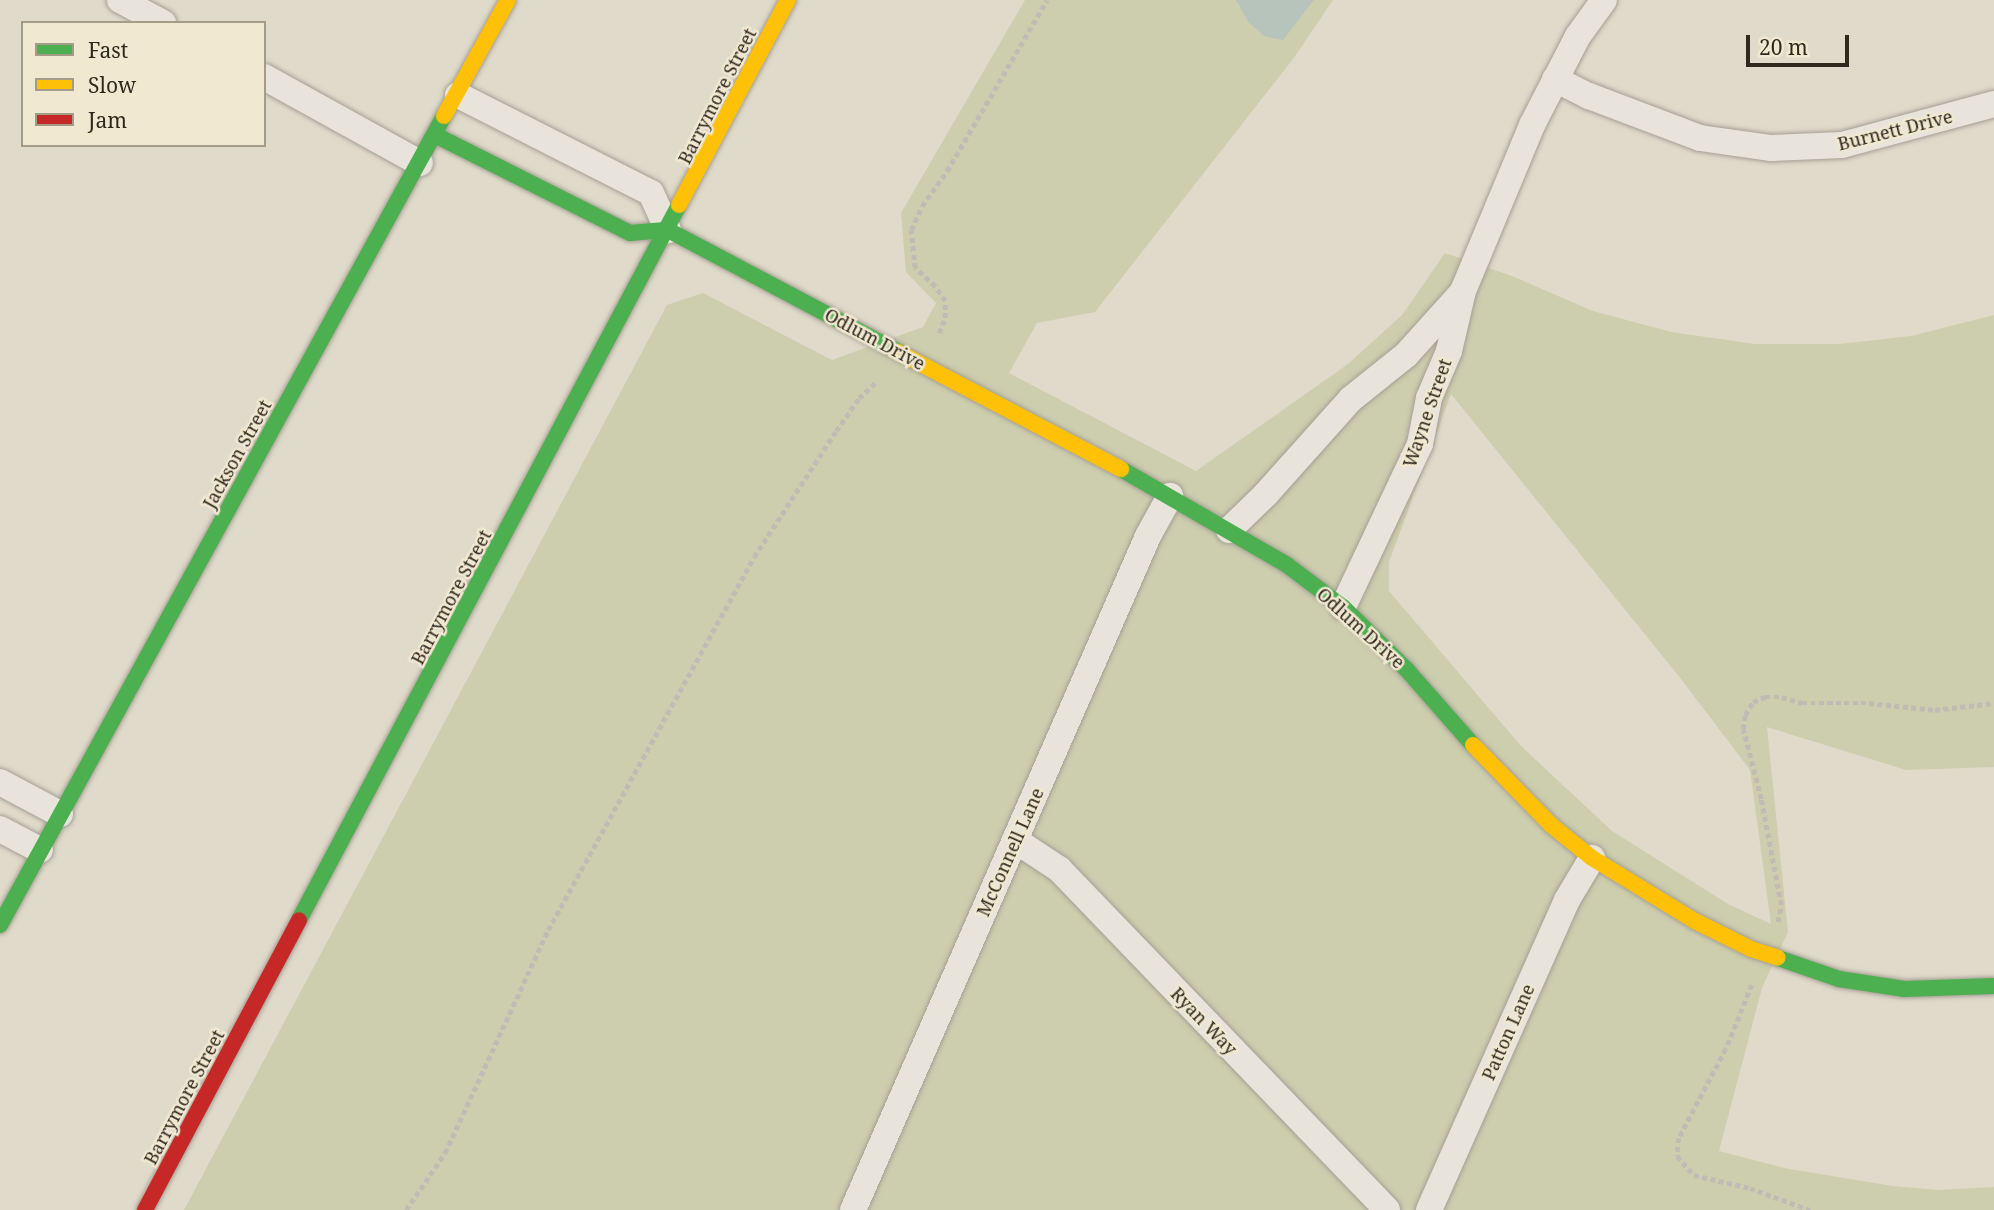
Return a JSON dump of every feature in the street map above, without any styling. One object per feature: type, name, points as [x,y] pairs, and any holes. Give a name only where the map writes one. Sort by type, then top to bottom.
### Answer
[{"type":"street","points":[[120,0],[159,21]]},
{"type":"street","name":"Jackson Street","points":[[0,925],[508,0]]},
{"type":"street","name":"Barrymore Street","points":[[145,1210],[788,0]]},
{"type":"street","name":"Wayne Street","points":[[1343,607],[1420,444],[1429,398],[1449,351],[1463,291],[1532,125],[1555,79],[1604,0]]},
{"type":"street","points":[[266,77],[420,163]]},
{"type":"street","name":"Burnett Drive","points":[[1555,79],[1589,96],[1700,138],[1771,148],[1842,145],[1994,104]]},
{"type":"street","points":[[435,135],[630,233],[668,230],[651,193],[457,95]]},
{"type":"street","points":[[562,199],[582,159]]},
{"type":"street","name":"Odlum Drive","points":[[668,230],[1170,496],[1287,565],[1343,607],[1407,670],[1488,764],[1551,825],[1592,858],[1695,921],[1766,954],[1839,979],[1905,989],[1994,986]]},
{"type":"street","name":"Wayne Street","points":[[1229,530],[1351,399],[1406,355],[1463,291]]},
{"type":"street","name":"McConnell Lane","points":[[853,1210],[1148,536],[1170,496]]},
{"type":"street","points":[[0,782],[60,814]]},
{"type":"street","points":[[0,829],[40,850]]},
{"type":"street","name":"Ryan Way","points":[[1015,841],[1059,869],[1387,1210]]},
{"type":"street","name":"Patton Lane","points":[[1429,1210],[1567,900],[1592,858]]},
{"type":"path","points":[[406,1210],[445,1153],[548,930],[754,557],[859,398],[939,335],[945,318],[945,301],[935,286],[915,268],[911,230],[922,206],[947,171],[1046,0]]},
{"type":"path","points":[[1810,1210],[1750,1188],[1694,1175],[1684,1168],[1677,1156],[1679,1138],[1726,1049],[1777,927],[1781,905],[1750,748],[1743,729],[1745,715],[1753,702],[1765,696],[1782,697],[1802,703],[1868,703],[1935,709],[1994,703]]},
{"type":"green space","points":[[1025,0],[1333,0],[1293,59],[1095,312],[1037,323],[1009,373],[1196,471],[1348,364],[1402,315],[1445,253],[1512,276],[1593,311],[1671,332],[1755,344],[1840,344],[1911,336],[1994,315],[1994,767],[1906,770],[1767,727],[1788,932],[1762,988],[1719,1151],[1789,1169],[1893,1186],[1938,1190],[1994,1187],[1994,1210],[184,1210],[667,305],[703,293],[832,360],[923,327],[936,303],[906,272],[901,213]],"holes":[[[1451,394],[1681,679],[1750,770],[1771,924],[1728,904],[1612,831],[1521,746],[1389,591],[1389,562]]]},
{"type":"shaded area","points":[[1236,0],[1314,0],[1283,40],[1264,36],[1249,23]]},
{"type":"traffic: fast","points":[[0,925],[444,116]]},
{"type":"traffic: fast","points":[[435,135],[630,233],[668,230],[898,352]]},
{"type":"traffic: fast","points":[[299,920],[679,205]]},
{"type":"traffic: fast","points":[[1121,469],[1287,565],[1343,607],[1407,670],[1473,745]]},
{"type":"traffic: fast","points":[[1778,958],[1839,979],[1904,989],[1994,986]]},
{"type":"traffic: slow","points":[[444,116],[508,0]]},
{"type":"traffic: slow","points":[[679,205],[788,0]]},
{"type":"traffic: slow","points":[[898,352],[1121,469]]},
{"type":"traffic: slow","points":[[1473,745],[1551,825],[1592,858],[1695,921],[1751,949],[1778,958]]},
{"type":"traffic: jam","points":[[145,1210],[299,920]]}]
